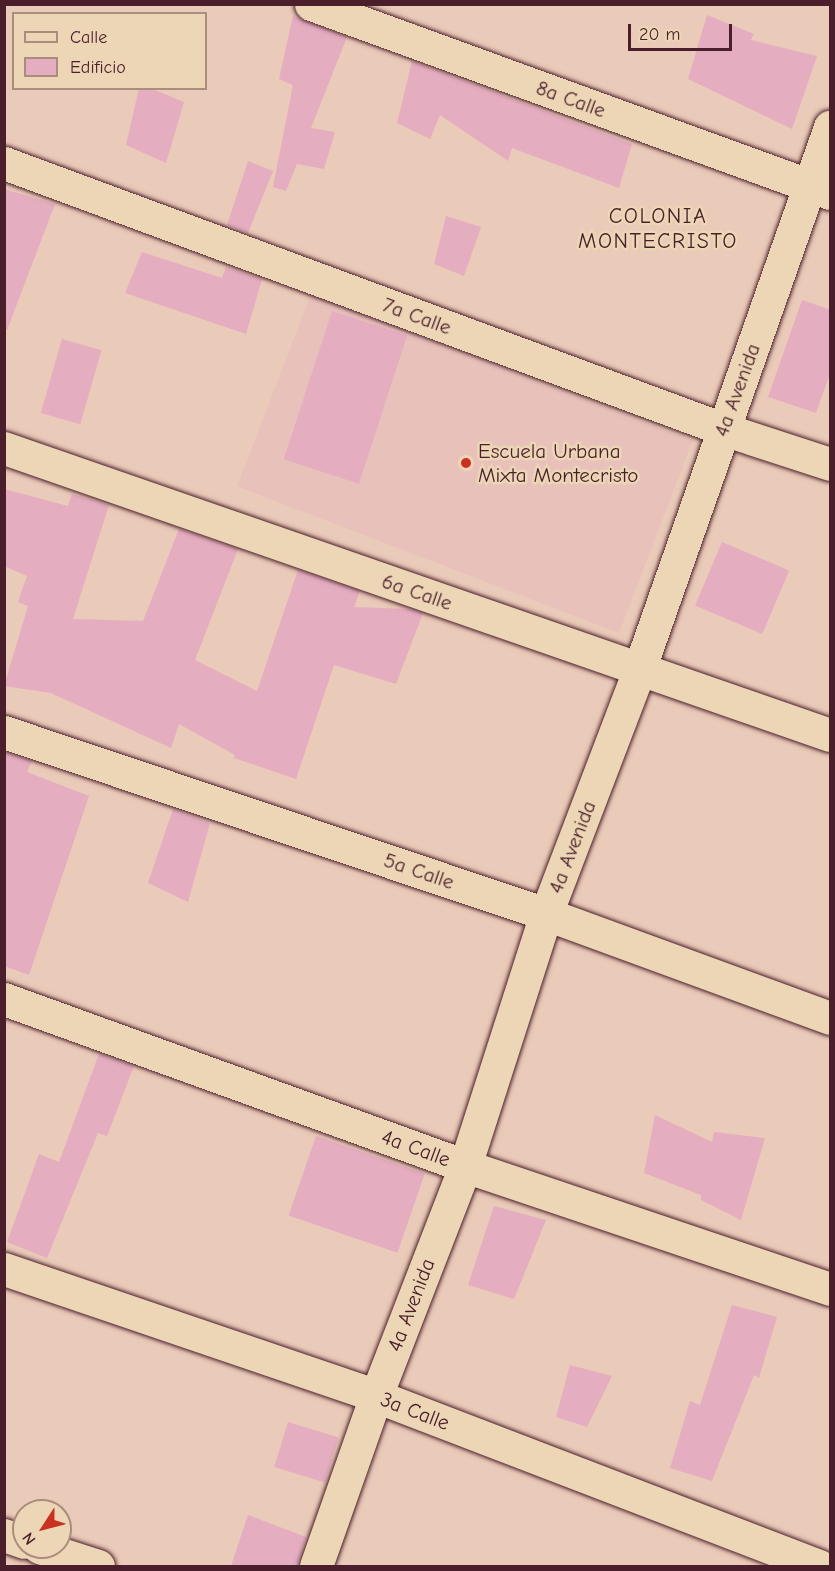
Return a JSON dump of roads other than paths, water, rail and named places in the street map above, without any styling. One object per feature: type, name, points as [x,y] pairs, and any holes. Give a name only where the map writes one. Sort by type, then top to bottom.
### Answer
[{"type":"street","name":"8a Calle","points":[[312,4],[820,190]]},
{"type":"street","name":"4a Avenida","points":[[316,1566],[376,1396],[465,1166],[546,914],[639,670],[723,429],[820,190],[831,127]]},
{"type":"street","name":"7a Calle","points":[[4,163],[723,429],[831,464]]},
{"type":"street","name":"6a Calle","points":[[4,448],[831,735]]},
{"type":"street","name":"5a Calle","points":[[4,732],[546,914],[831,1018]]},
{"type":"street","name":"4a Calle","points":[[4,999],[465,1166],[831,1289]]},
{"type":"street","name":"3a Calle","points":[[4,1269],[376,1396],[820,1566]]},
{"type":"street","points":[[72,1558],[98,1566]]},
{"type":"place","name":"Escuela Urbana Mixta Montecristo","points":[[466,463]]},
{"type":"district","name":"COLONIA MONTECRISTO","points":[[658,228]]}]
